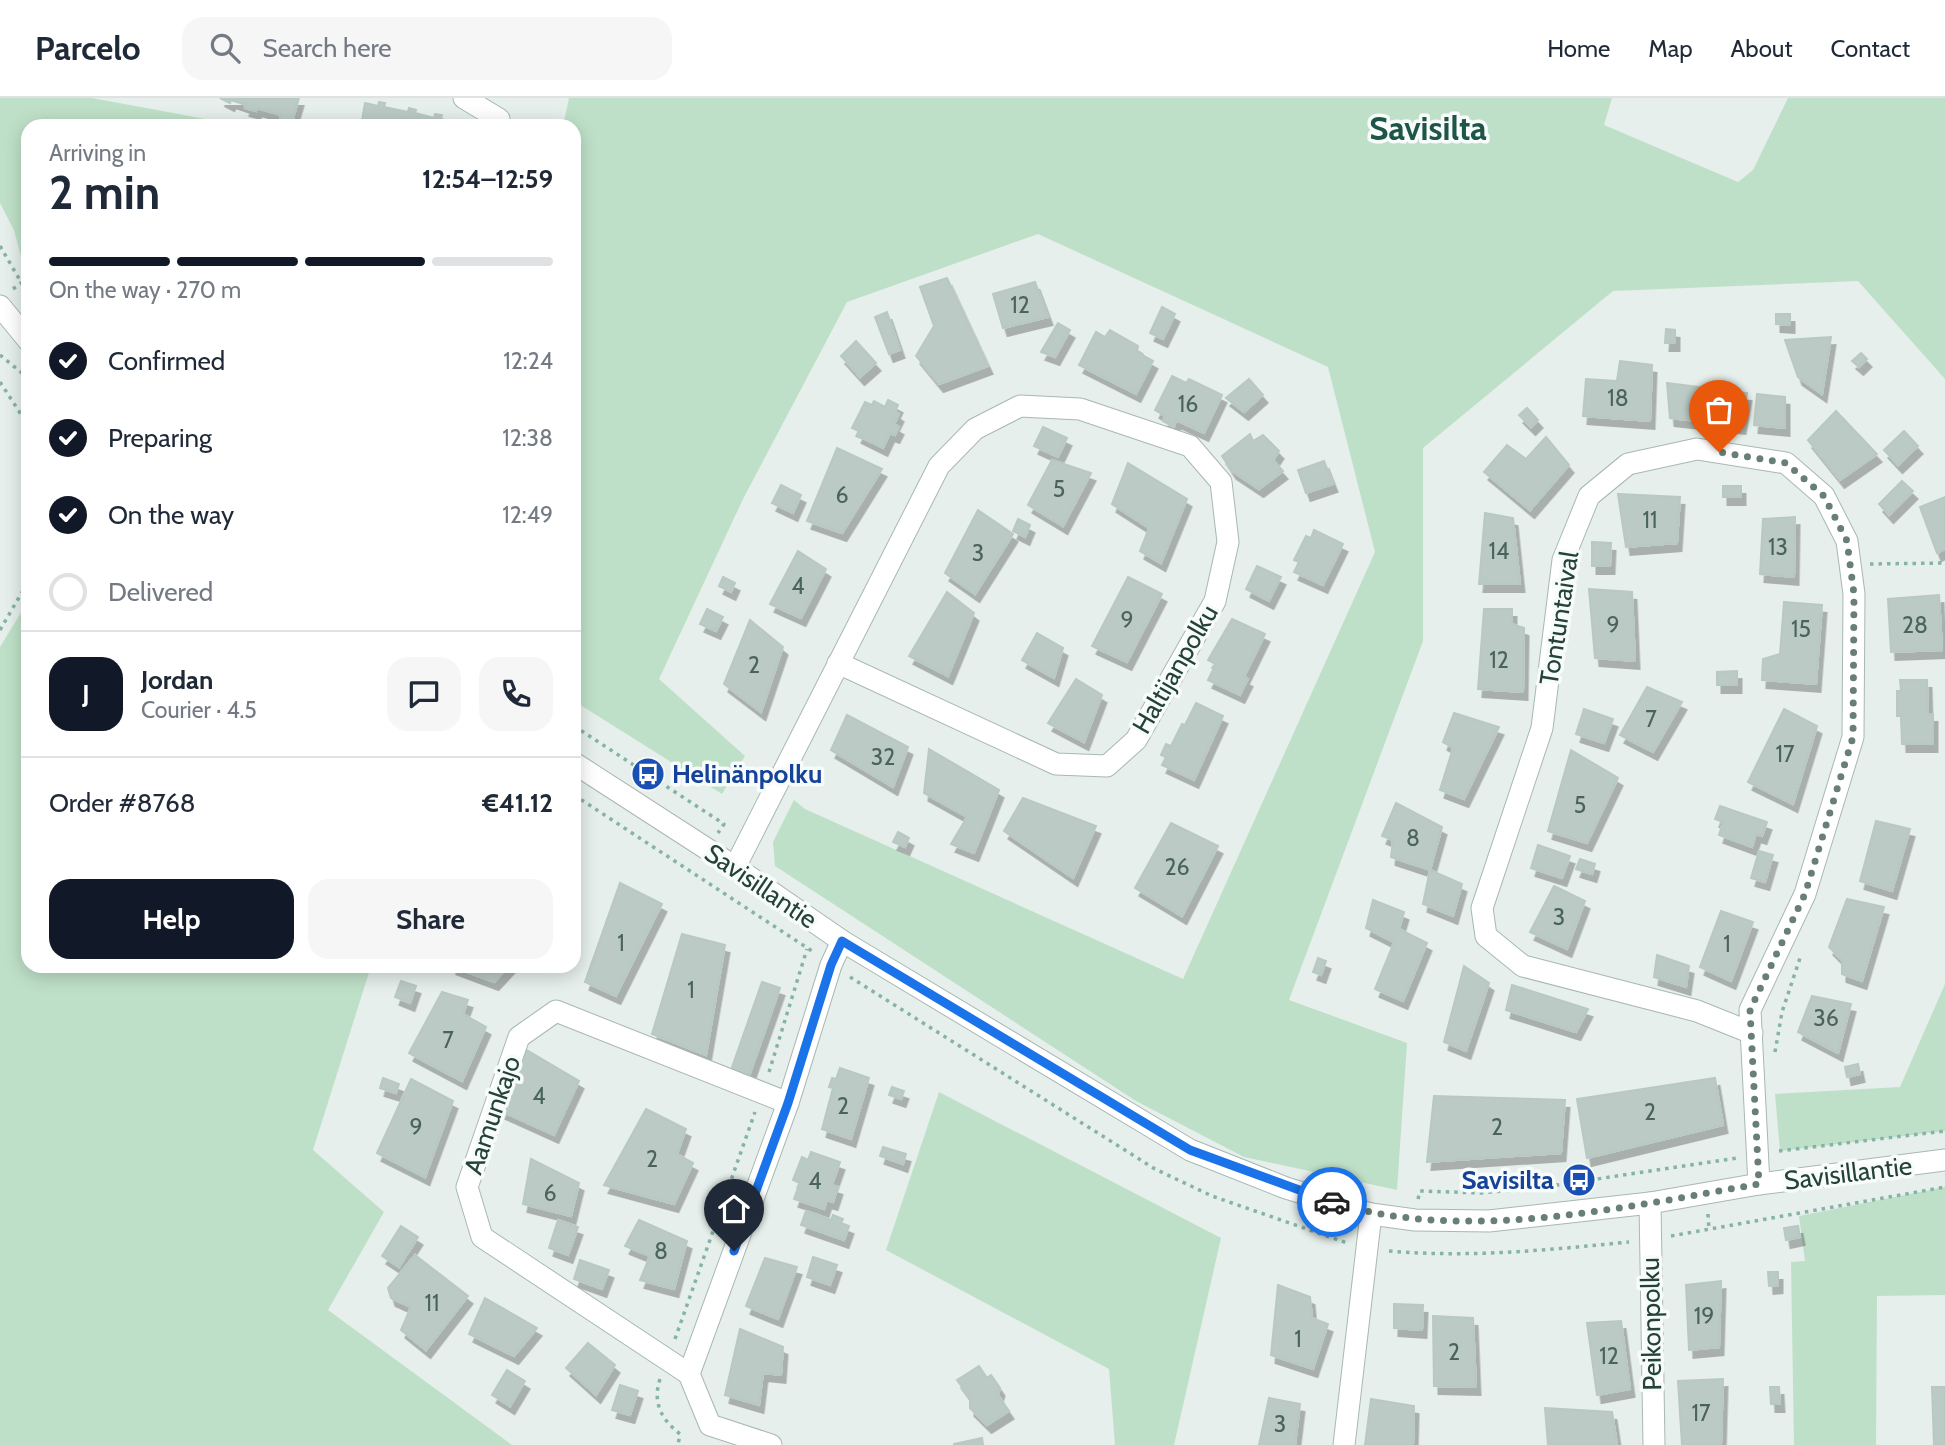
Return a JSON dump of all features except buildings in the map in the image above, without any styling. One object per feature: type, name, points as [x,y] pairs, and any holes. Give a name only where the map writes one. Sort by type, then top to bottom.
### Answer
[{"type":"street","points":[[464,98],[499,119]]},
{"type":"street","points":[[0,306],[21,332]]},
{"type":"street","name":"Haltijanpolku","points":[[735,867],[838,663],[940,466],[975,429],[1020,406],[1080,409],[1190,446],[1221,482],[1228,541],[1216,601],[1136,740],[1107,766],[1056,764],[838,663]]},
{"type":"street","name":"Tontuntaival","points":[[1752,1033],[1697,1011],[1523,966],[1486,936],[1482,908],[1542,728],[1563,560],[1589,496],[1628,464],[1697,449],[1786,463],[1824,496],[1847,541],[1854,594],[1853,737],[1805,894],[1750,1010],[1752,1033],[1755,1156],[1759,1184]]},
{"type":"street","name":"Savisillantie","points":[[581,768],[735,867],[842,941],[1190,1150],[1286,1188],[1371,1214],[1415,1220],[1489,1222],[1650,1203],[1759,1184],[1945,1160]]},
{"type":"street","points":[[771,1445],[710,1425],[690,1374],[788,1103],[831,965],[842,941]]},
{"type":"street","name":"Aamunkajo","points":[[690,1374],[482,1237],[467,1187],[519,1037],[556,1011],[788,1103]]},
{"type":"street","name":"Peikonpolku","points":[[1650,1203],[1654,1445]]},
{"type":"street","points":[[1344,1445],[1370,1250],[1371,1214]]},
{"type":"path","points":[[0,246],[21,282]]},
{"type":"path","points":[[0,355],[21,372]]},
{"type":"path","points":[[0,382],[21,414]]},
{"type":"path","points":[[1850,565],[1945,563]]},
{"type":"path","points":[[0,630],[21,594]]},
{"type":"path","points":[[581,731],[724,824]]},
{"type":"path","points":[[581,800],[831,965],[1155,1169],[1212,1196],[1370,1250],[1455,1255],[1509,1254],[1649,1240],[1945,1187]]},
{"type":"path","points":[[678,1445],[680,1434],[663,1421],[658,1406],[658,1385],[762,1093],[808,948]]},
{"type":"path","points":[[1420,1191],[1481,1194],[1537,1188],[1945,1130]]},
{"type":"green space","points":[[0,98],[92,98],[205,119],[21,119],[21,256],[14,230],[0,203]]},
{"type":"green space","points":[[569,98],[1612,98],[1604,125],[1738,182],[1753,170],[1788,98],[1945,98],[1945,379],[1858,281],[1613,291],[1423,448],[1423,641],[1289,1000],[1407,1043],[1397,1190],[1244,1157],[1136,1101],[775,866],[773,842],[794,800],[805,809],[1183,979],[1375,552],[1328,367],[1038,234],[847,302],[743,499],[659,679],[745,756],[722,794],[581,705],[581,119],[564,119]]},
{"type":"green space","points":[[21,612],[21,973],[369,973],[313,1150],[384,1212],[328,1310],[512,1445],[0,1445],[0,647]]},
{"type":"green space","points":[[1945,984],[1945,1131],[1780,1151],[1775,1094],[1900,1087]]},
{"type":"green space","points":[[939,1092],[1221,1238],[1174,1445],[1115,1445],[1109,1369],[886,1250]]},
{"type":"green space","points":[[1945,1187],[1945,1295],[1877,1296],[1876,1445],[1794,1445],[1791,1262],[1805,1261],[1799,1216]]},
{"type":"way so far","points":[[1332,1202],[1371,1214],[1415,1220],[1489,1222],[1650,1203],[1759,1184],[1755,1156],[1750,1010],[1805,894],[1853,737],[1854,594],[1847,541],[1824,496],[1786,463],[1719,452]]},
{"type":"place","name":"Helinänpolku","points":[[648,774]]},
{"type":"place","name":"Savisilta","points":[[1579,1180]]},
{"type":"district","name":"Savisilta","points":[[1428,128]]},
{"type":"route","points":[[734,1251],[788,1103],[831,965],[842,941],[1190,1150],[1286,1188],[1332,1202]]}]
